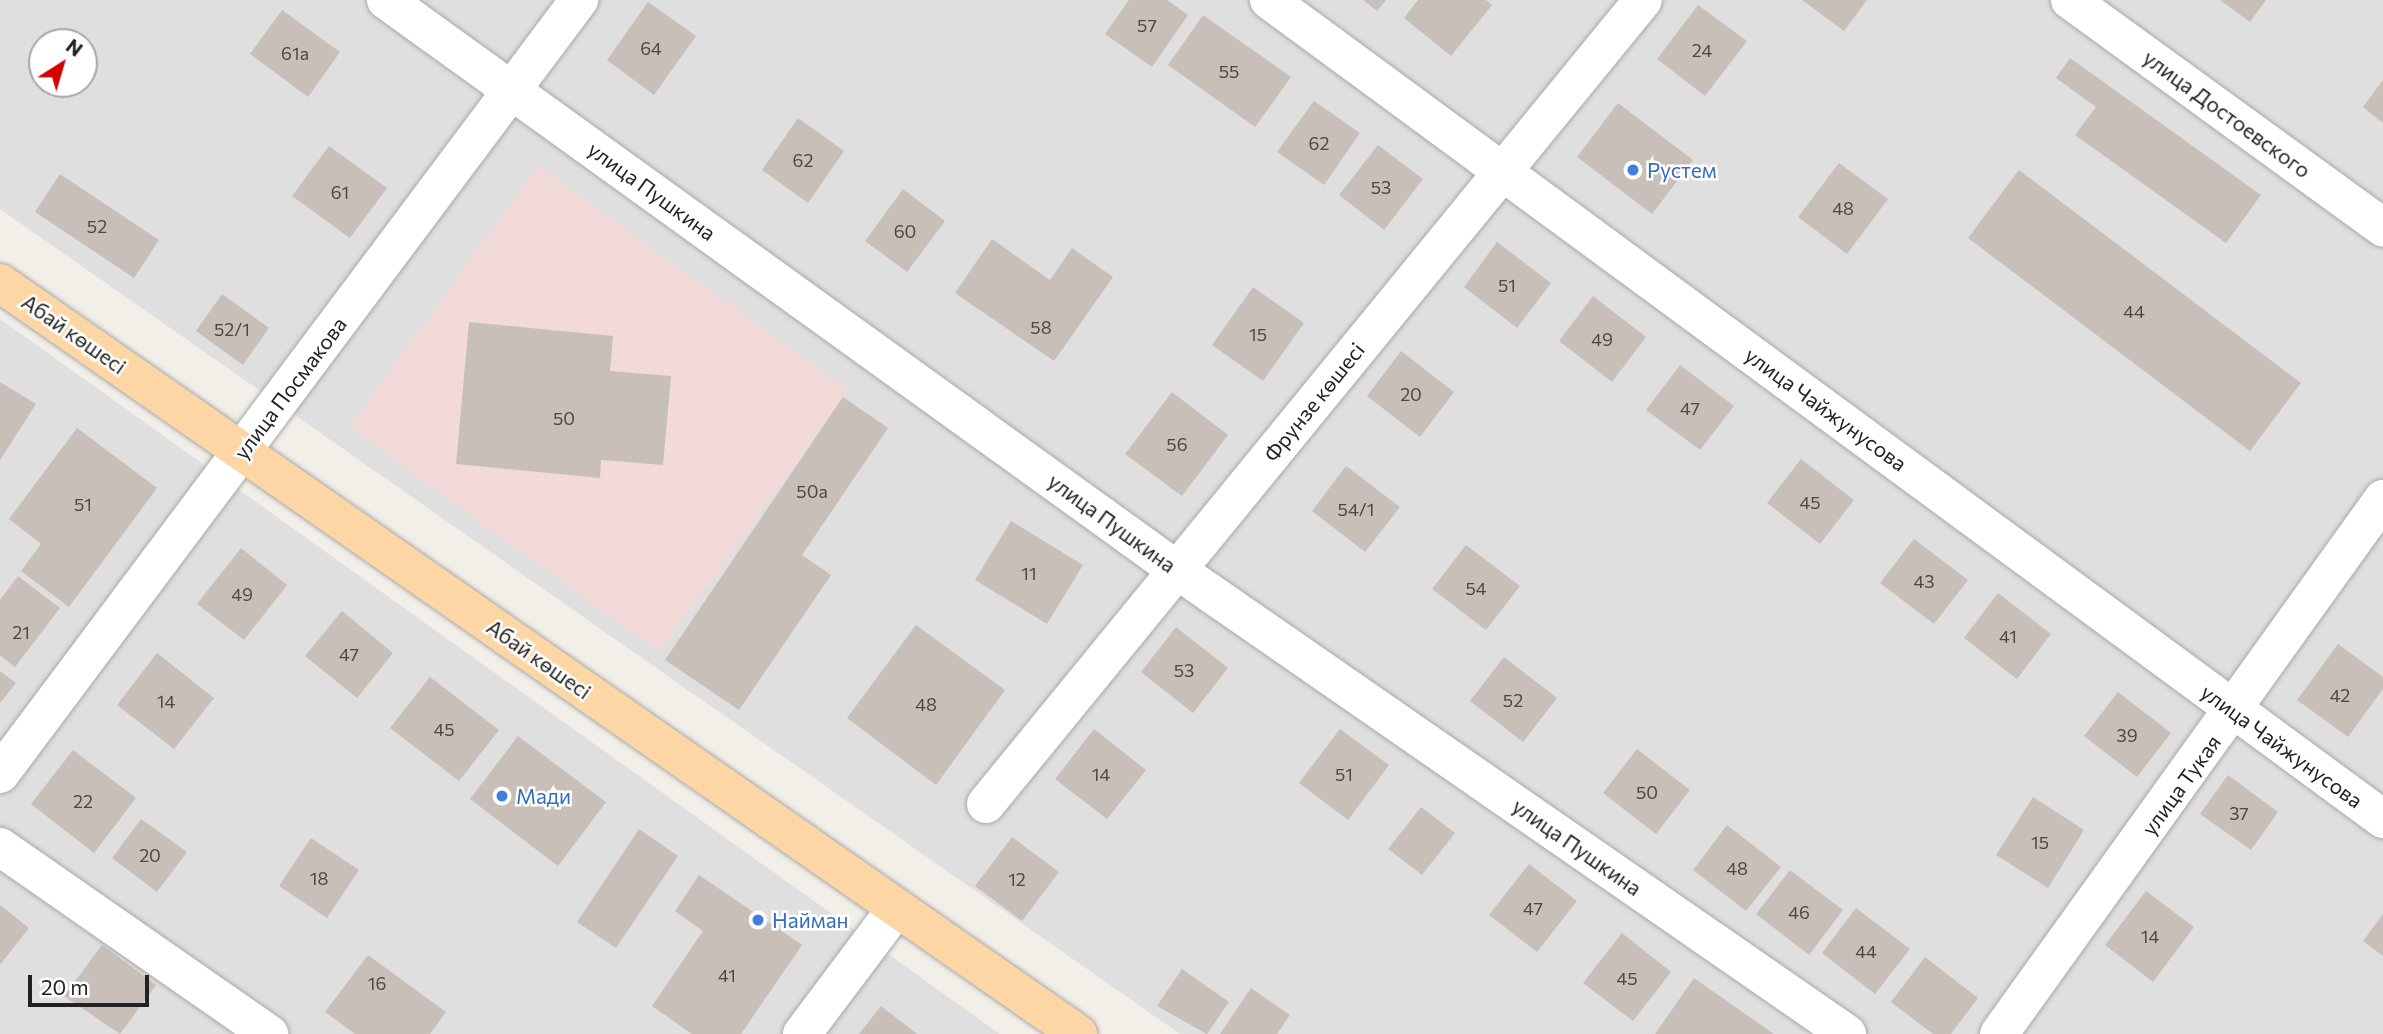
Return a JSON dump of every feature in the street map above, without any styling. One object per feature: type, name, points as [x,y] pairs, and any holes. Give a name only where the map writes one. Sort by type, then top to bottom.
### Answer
[{"type":"main road","name":"Абай көшесі","points":[[0,283],[1078,1034]]},
{"type":"street","name":"улица Пушкина","points":[[386,0],[1177,570],[1847,1034]]},
{"type":"street","name":"улица Посмакова","points":[[0,774],[579,0]]},
{"type":"street","name":"улица Чайжунусова","points":[[1269,0],[2383,819]]},
{"type":"street","name":"Фрунзе көшесі","points":[[986,804],[1643,0]]},
{"type":"street","name":"улица Достоевского","points":[[2070,0],[2383,227]]},
{"type":"street","name":"улица Тукая","points":[[1999,1034],[2235,712],[2383,499]]},
{"type":"street","points":[[0,847],[269,1034]]},
{"type":"street","points":[[802,1034],[896,909]]},
{"type":"shaded area","points":[[0,0],[2383,0],[2383,1034],[1180,1034],[0,209]]},
{"type":"shaded area","points":[[538,166],[848,390],[659,652],[349,427]]},
{"type":"shaded area","points":[[0,319],[1000,1034],[0,1034]]},
{"type":"building","points":[[1129,0],[1167,0],[1188,15],[1152,67],[1105,34]]},
{"type":"building","points":[[1363,0],[1386,0],[1377,11]]},
{"type":"building","points":[[1418,0],[1486,0],[1492,5],[1451,56],[1404,18]]},
{"type":"building","points":[[1802,0],[1867,0],[1844,31]]},
{"type":"building","points":[[2220,0],[2266,0],[2250,22]]},
{"type":"building","points":[[648,2],[696,36],[654,95],[607,60]]},
{"type":"building","points":[[1698,5],[1747,41],[1705,96],[1657,59]]},
{"type":"building","points":[[282,10],[340,52],[308,97],[250,54]]},
{"type":"building","points":[[1203,15],[1291,77],[1255,127],[1168,65]]},
{"type":"building","points":[[2070,58],[2261,195],[2226,243],[2075,135],[2096,107],[2056,78]]},
{"type":"building","points":[[2383,80],[2383,123],[2363,107]]},
{"type":"building","points":[[1314,101],[1360,133],[1324,185],[1277,152]]},
{"type":"building","points":[[1618,103],[1693,160],[1652,214],[1577,157]]},
{"type":"building","points":[[798,118],[844,151],[808,203],[762,170]]},
{"type":"building","points":[[1378,145],[1423,179],[1384,230],[1339,195]]},
{"type":"building","points":[[329,146],[387,188],[350,238],[292,196]]},
{"type":"building","points":[[1839,163],[1888,199],[1847,254],[1798,217]]},
{"type":"building","points":[[2019,170],[2301,383],[2250,451],[1968,238]]},
{"type":"building","points":[[60,174],[159,240],[134,278],[35,212]]},
{"type":"building","points":[[903,189],[945,221],[907,272],[865,241]]},
{"type":"building","points":[[992,239],[1050,280],[1072,248],[1113,277],[1054,361],[955,293]]},
{"type":"building","points":[[1497,242],[1551,283],[1517,328],[1464,287]]},
{"type":"building","points":[[1253,287],[1304,323],[1263,381],[1212,345]]},
{"type":"building","points":[[222,294],[269,328],[243,365],[196,331]]},
{"type":"building","points":[[1593,296],[1646,337],[1612,382],[1559,341]]},
{"type":"building","points":[[469,322],[613,336],[610,371],[671,376],[663,465],[601,460],[600,478],[456,464]]},
{"type":"building","points":[[1401,351],[1454,392],[1420,437],[1367,396]]},
{"type":"building","points":[[1680,365],[1734,406],[1700,450],[1646,410]]},
{"type":"building","points":[[0,382],[36,404],[0,460]]},
{"type":"building","points":[[1172,392],[1228,435],[1182,496],[1125,454]]},
{"type":"building","points":[[843,397],[888,428],[802,555],[831,575],[739,710],[665,660]]},
{"type":"building","points":[[77,428],[157,488],[69,607],[21,571],[41,544],[9,519]]},
{"type":"building","points":[[1801,459],[1854,500],[1820,544],[1767,503]]},
{"type":"building","points":[[1346,466],[1400,507],[1365,552],[1312,511]]},
{"type":"building","points":[[1011,521],[1083,565],[1047,624],[975,580]]},
{"type":"building","points":[[1914,539],[1968,580],[1934,624],[1880,583]]},
{"type":"building","points":[[1466,545],[1520,586],[1486,630],[1432,589]]},
{"type":"building","points":[[241,548],[287,585],[244,640],[197,604]]},
{"type":"building","points":[[18,576],[60,608],[15,667],[0,655],[0,600]]},
{"type":"building","points":[[1998,593],[2051,634],[2017,679],[1964,638]]},
{"type":"building","points":[[342,611],[393,653],[357,698],[305,656]]},
{"type":"building","points":[[916,625],[1005,690],[936,785],[847,718]]},
{"type":"building","points":[[1176,627],[1228,668],[1193,713],[1141,672]]},
{"type":"building","points":[[2338,644],[2383,677],[2383,689],[2348,737],[2297,700]]},
{"type":"building","points":[[157,653],[214,698],[174,749],[117,705]]},
{"type":"building","points":[[1504,657],[1557,698],[1523,742],[1470,701]]},
{"type":"building","points":[[0,671],[16,683],[0,703]]},
{"type":"building","points":[[430,677],[499,730],[459,781],[390,728]]},
{"type":"building","points":[[2118,692],[2171,733],[2137,777],[2084,736]]},
{"type":"building","points":[[1094,729],[1146,770],[1107,819],[1055,779]]},
{"type":"building","points":[[1340,729],[1389,765],[1348,820],[1299,783]]},
{"type":"building","points":[[518,736],[606,802],[558,866],[470,799]]},
{"type":"building","points":[[1637,749],[1690,790],[1656,834],[1603,793]]},
{"type":"building","points":[[73,750],[136,798],[94,853],[31,804]]},
{"type":"building","points":[[2228,775],[2278,812],[2251,850],[2200,814]]},
{"type":"building","points":[[2033,797],[2084,830],[2048,888],[1996,855]]},
{"type":"building","points":[[1421,807],[1455,833],[1422,875],[1388,849]]},
{"type":"building","points":[[141,819],[187,852],[157,892],[112,858]]},
{"type":"building","points":[[1727,825],[1781,867],[1746,911],[1693,870]]},
{"type":"building","points":[[639,829],[678,856],[616,948],[577,922]]},
{"type":"building","points":[[1012,837],[1059,872],[1022,921],[975,886]]},
{"type":"building","points":[[311,838],[359,870],[327,918],[279,886]]},
{"type":"building","points":[[1529,864],[1577,901],[1537,952],[1489,915]]},
{"type":"building","points":[[1790,870],[1843,910],[1809,955],[1756,914]]},
{"type":"building","points":[[699,875],[802,945],[741,1034],[692,1034],[652,1006],[703,931],[675,911]]},
{"type":"building","points":[[2146,891],[2194,927],[2153,982],[2105,945]]},
{"type":"building","points":[[0,905],[29,928],[0,965]]},
{"type":"building","points":[[1856,908],[1910,949],[1875,994],[1822,953]]},
{"type":"building","points":[[2383,914],[2383,956],[2363,941]]},
{"type":"building","points":[[1622,933],[1671,972],[1633,1021],[1583,983]]},
{"type":"building","points":[[102,945],[156,985],[120,1034],[64,996]]},
{"type":"building","points":[[368,955],[446,1012],[430,1034],[355,1034],[325,1012]]},
{"type":"building","points":[[1925,957],[1978,998],[1951,1034],[1933,1034],[1891,1002]]},
{"type":"building","points":[[1182,969],[1229,1002],[1207,1034],[1157,1006]]},
{"type":"building","points":[[1694,978],[1774,1034],[1655,1034]]},
{"type":"building","points":[[1251,988],[1290,1015],[1277,1034],[1220,1034]]},
{"type":"building","points":[[881,1006],[917,1034],[859,1034]]},
{"type":"place","name":"Рустем","points":[[1633,170]]},
{"type":"place","name":"Мади","points":[[502,796]]},
{"type":"place","name":"Найман","points":[[758,920]]}]
